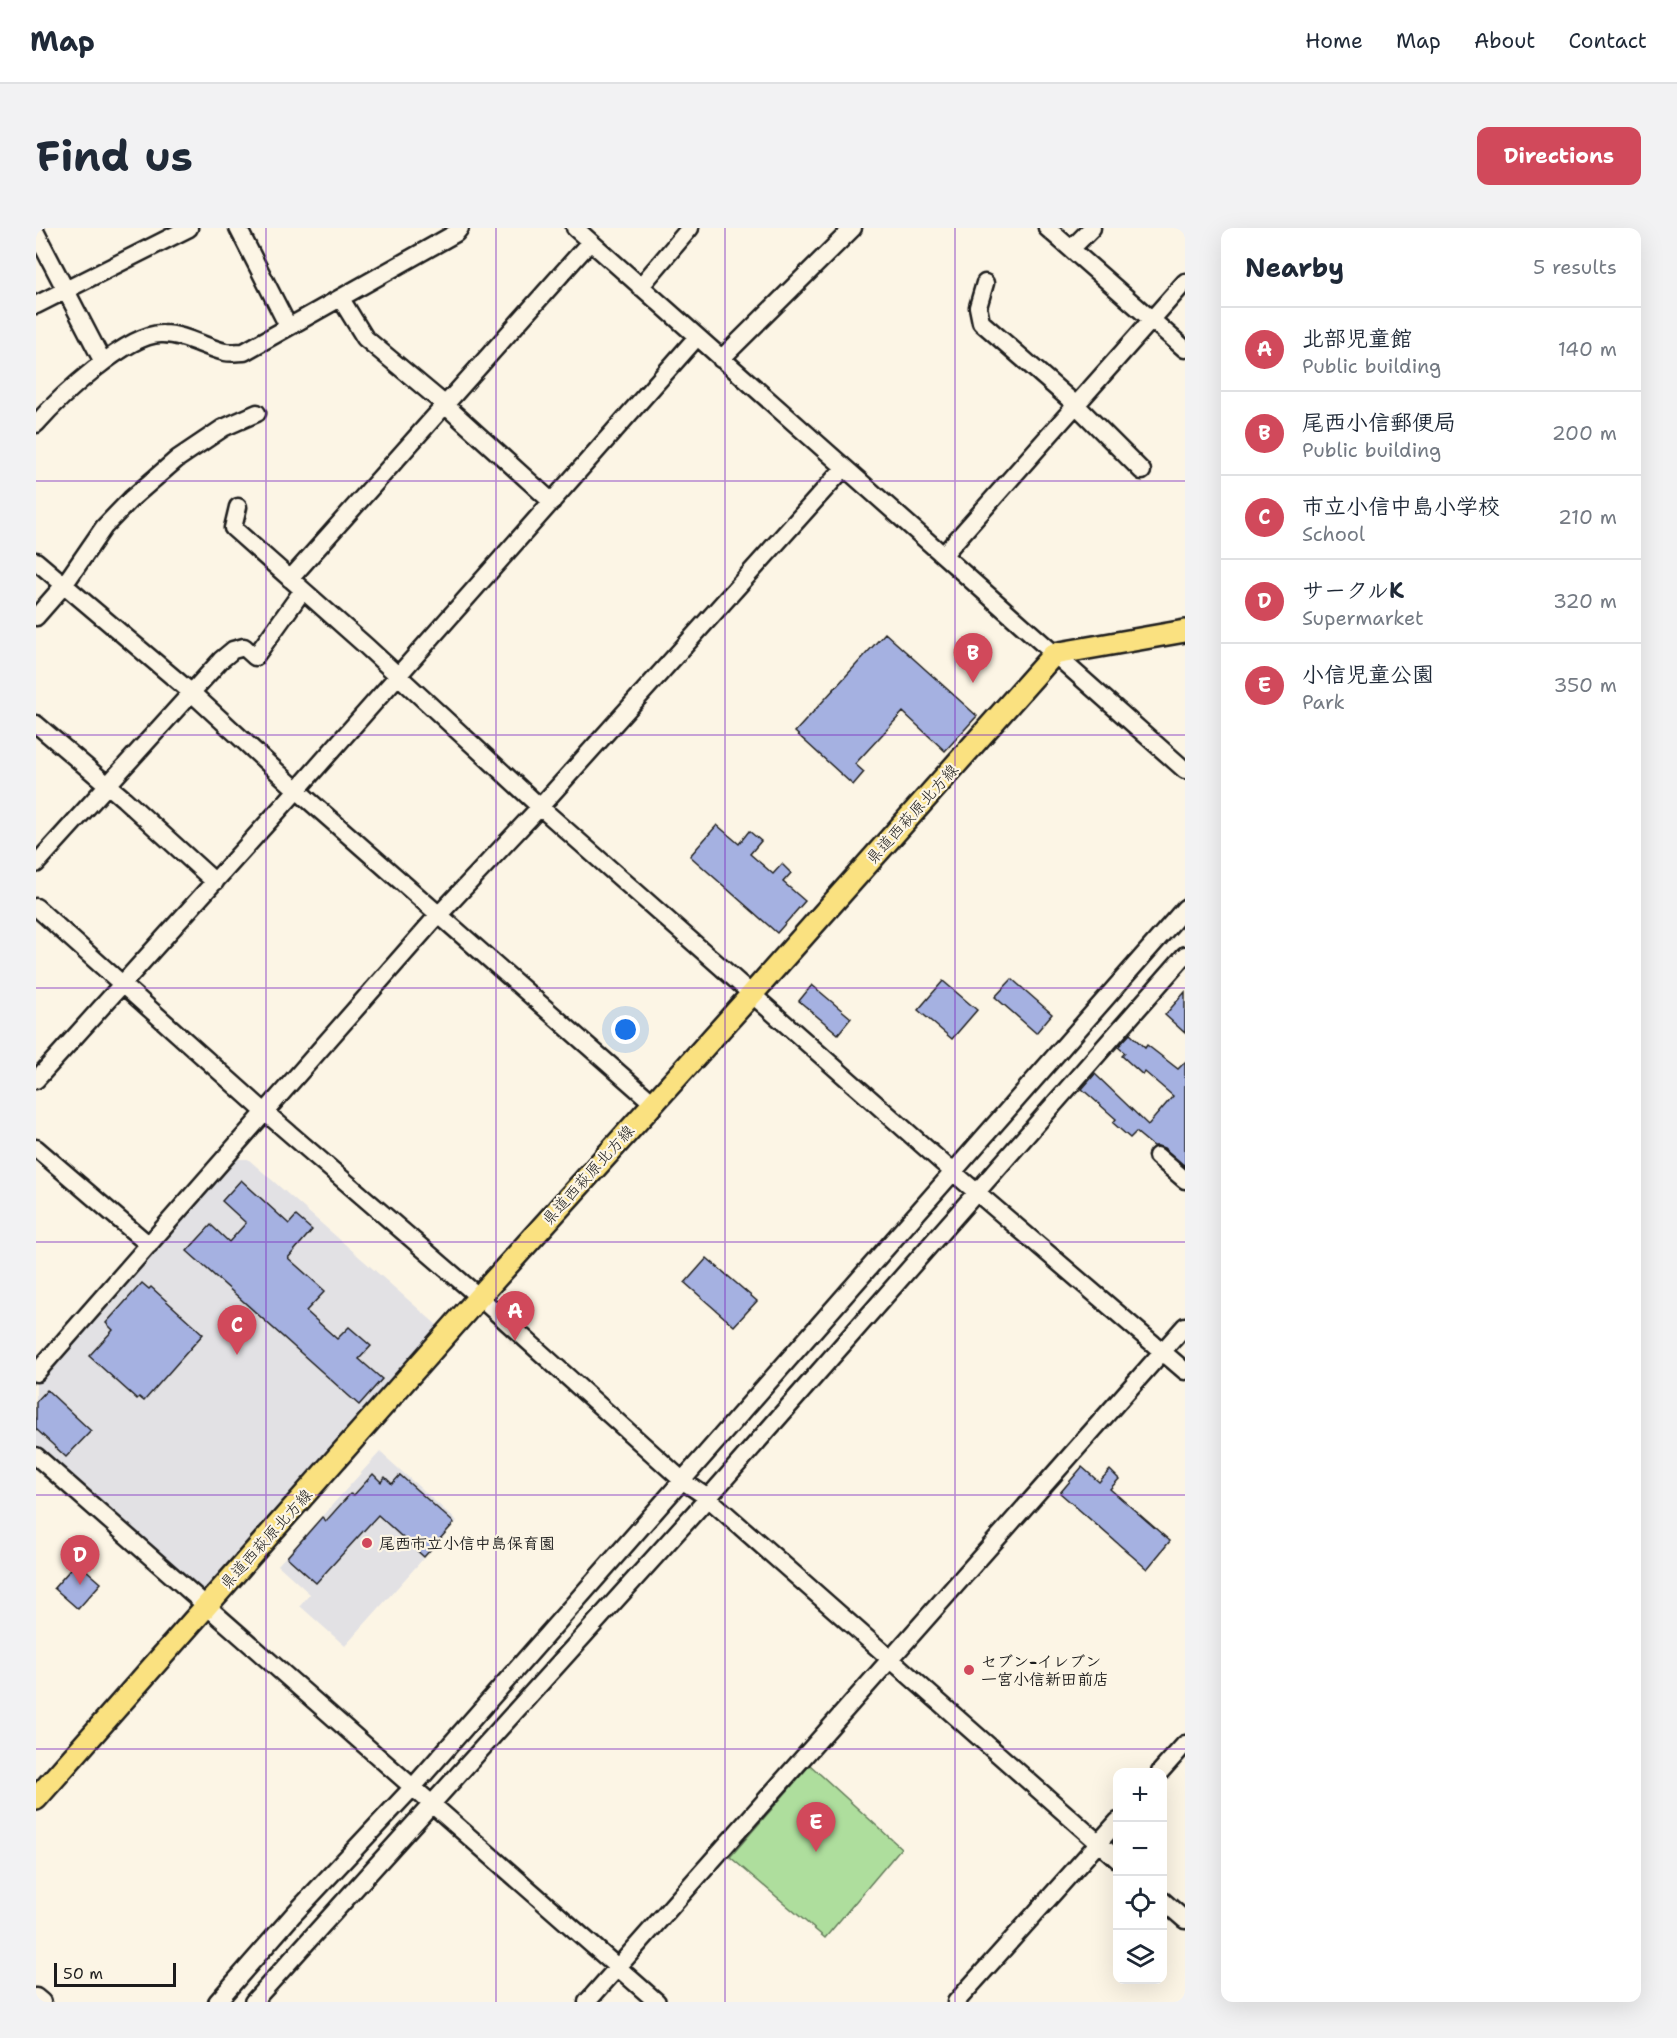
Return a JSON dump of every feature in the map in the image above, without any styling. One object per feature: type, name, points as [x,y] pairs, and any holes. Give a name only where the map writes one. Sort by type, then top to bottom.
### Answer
[{"type":"main road","points":[[1054,654],[1184,630]]},
{"type":"main road","name":"県道西萩原北方線","points":[[36,1799],[479,1298],[1054,654]]},
{"type":"street","points":[[36,305],[189,228]]},
{"type":"street","points":[[238,228],[288,326]]},
{"type":"street","points":[[36,424],[103,363],[132,342],[161,333],[226,352],[244,352],[456,233],[460,228]]},
{"type":"street","points":[[575,228],[1185,770]]},
{"type":"street","points":[[640,286],[690,228]]},
{"type":"street","points":[[721,359],[853,228]]},
{"type":"street","points":[[1047,228],[1185,349]]},
{"type":"street","points":[[1072,248],[1092,228]]},
{"type":"street","points":[[36,233],[103,363]]},
{"type":"street","points":[[290,579],[590,242]]},
{"type":"street","points":[[944,554],[1185,282]]},
{"type":"street","points":[[986,283],[978,307],[981,322],[1076,405],[1142,471]]},
{"type":"street","points":[[341,299],[365,338],[444,404],[552,502]]},
{"type":"street","points":[[36,1080],[297,790],[697,337]]},
{"type":"street","points":[[36,617],[64,585],[104,526],[131,499],[177,459],[223,428],[257,413]]},
{"type":"street","points":[[36,1373],[440,914],[540,807],[844,468]]},
{"type":"street","points":[[238,507],[233,528],[540,807],[953,1172],[1185,1371]]},
{"type":"street","points":[[36,561],[193,694],[297,790],[653,1103]]},
{"type":"street","points":[[36,864],[232,650],[244,646],[255,657],[303,590]]},
{"type":"street","points":[[36,724],[214,882]]},
{"type":"street","points":[[36,907],[683,1481],[708,1498],[1113,1856]]},
{"type":"street","points":[[217,2002],[293,1915],[413,1787],[1185,908]]},
{"type":"street","points":[[253,2002],[708,1498],[1185,955]]},
{"type":"street","points":[[36,1148],[149,1245]]},
{"type":"street","points":[[1157,1156],[1185,1180]]},
{"type":"street","points":[[587,2002],[1185,1326]]},
{"type":"street","points":[[36,1456],[657,2002]]},
{"type":"street","points":[[1164,1768],[1185,1744]]},
{"type":"street","points":[[956,2002],[1117,1822]]},
{"type":"street","points":[[1167,1904],[1185,1920]]},
{"type":"street","points":[[36,1997],[42,2002]]},
{"type":"shaded area","points":[[237,1159],[248,1159],[438,1326],[204,1590],[36,1444],[36,1384]]},
{"type":"shaded area","name":"尾西市立小信中島保育園","points":[[380,1452],[457,1521],[345,1646],[300,1606],[310,1594],[278,1565]]},
{"type":"green space","points":[[810,1765],[901,1848],[825,1938],[730,1857]]},
{"type":"building","points":[[885,633],[977,716],[945,751],[903,712],[855,764],[864,772],[853,785],[795,732]]},
{"type":"building","points":[[717,825],[739,844],[749,831],[761,841],[750,854],[773,874],[782,864],[791,873],[783,882],[805,901],[777,933],[690,856]]},
{"type":"building","points":[[1012,979],[1052,1014],[1036,1033],[995,997]]},
{"type":"building","points":[[943,981],[977,1010],[952,1039],[918,1010]]},
{"type":"building","points":[[812,985],[851,1018],[838,1034],[799,1001]]},
{"type":"building","points":[[1185,992],[1185,1033],[1165,1015]]},
{"type":"building","points":[[1130,1034],[1145,1048],[1147,1045],[1178,1069],[1185,1062],[1185,1166],[1164,1148],[1153,1146],[1136,1132],[1130,1138],[1113,1123],[1116,1119],[1082,1089],[1095,1074],[1148,1125],[1173,1096],[1145,1072],[1143,1075],[1122,1056],[1125,1053],[1118,1047]]},
{"type":"building","points":[[241,1180],[289,1224],[296,1216],[312,1230],[288,1258],[325,1291],[306,1311],[337,1339],[349,1327],[371,1346],[359,1359],[382,1379],[359,1405],[187,1251],[211,1225],[229,1242],[246,1223],[222,1201]]},
{"type":"building","points":[[707,1258],[757,1301],[734,1326],[685,1283]]},
{"type":"building","points":[[142,1283],[149,1289],[151,1287],[203,1334],[144,1401],[139,1397],[137,1399],[89,1356],[113,1330],[106,1323]]},
{"type":"building","points":[[47,1390],[91,1431],[66,1457],[36,1429],[36,1402]]},
{"type":"building","points":[[1082,1467],[1099,1482],[1110,1470],[1119,1479],[1110,1489],[1170,1541],[1147,1569],[1060,1493]]},
{"type":"building","points":[[373,1474],[381,1482],[385,1477],[392,1484],[400,1475],[454,1523],[424,1557],[378,1515],[316,1583],[287,1557],[322,1517],[326,1521],[350,1494],[354,1495]]},
{"type":"building","points":[[77,1562],[101,1583],[78,1609],[54,1588]]},
{"type":"place","name":"尾西小信郵便局","points":[[973,683]]},
{"type":"place","name":"北部児童館","points":[[515,1341]]},
{"type":"place","name":"市立小信中島小学校","points":[[237,1355]]},
{"type":"place","name":"尾西市立小信中島保育園","points":[[367,1543]]},
{"type":"place","name":"サークルK","points":[[80,1585]]},
{"type":"place","name":"セブン-イレブン 一宮小信新田前店","points":[[969,1670]]},
{"type":"place","name":"小信児童公園","points":[[816,1852]]}]
